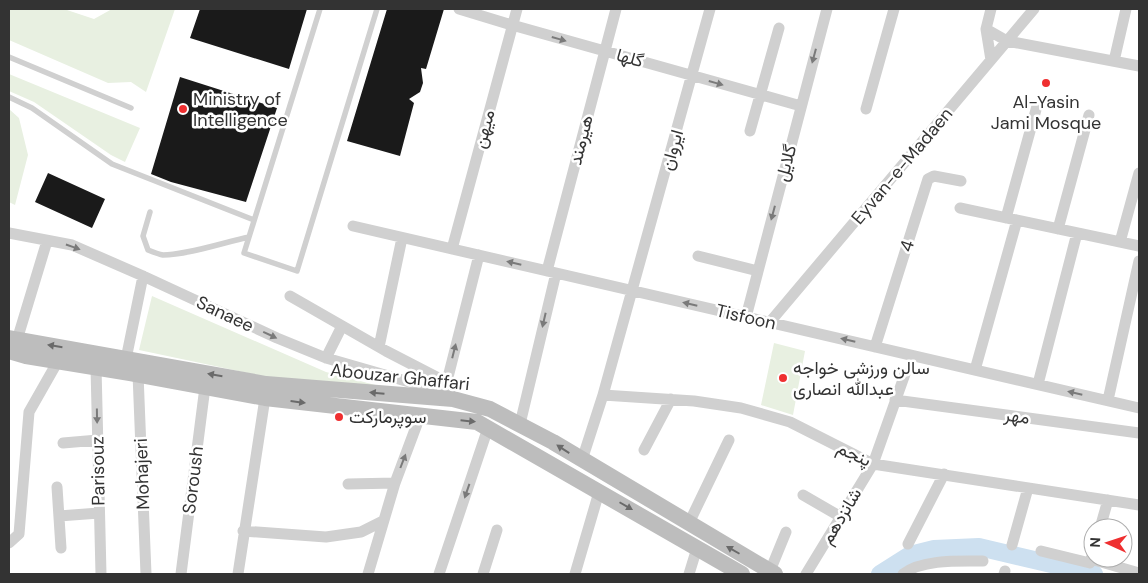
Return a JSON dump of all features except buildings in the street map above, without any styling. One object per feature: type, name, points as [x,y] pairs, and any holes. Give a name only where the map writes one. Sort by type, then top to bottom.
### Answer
[{"type":"main road","name":"Abouzar Ghaffari","points":[[12,343],[126,358],[266,384],[425,397],[444,391],[465,401],[490,408],[553,442],[772,573]]},
{"type":"main road","name":"Abouzar Ghaffari","points":[[12,343],[26,356],[138,374],[265,398],[477,422],[742,574]]},
{"type":"main road","points":[[420,416],[425,397]]},
{"type":"street","name":"گلها","points":[[459,9],[801,106]]},
{"type":"street","name":"میهن","points":[[452,249],[517,9]]},
{"type":"street","name":"هیرمند","points":[[520,424],[551,272],[604,51],[616,9]]},
{"type":"street","name":"ایروان","points":[[582,460],[603,395],[693,76],[710,9]]},
{"type":"street","name":"گلایل","points":[[746,317],[827,9]]},
{"type":"street","points":[[866,109],[894,9]]},
{"type":"street","points":[[991,9],[986,29],[991,60]]},
{"type":"street","name":"Eyvan-e-Madaen","points":[[770,322],[1034,9]]},
{"type":"street","points":[[1114,61],[1126,9]]},
{"type":"street","points":[[750,131],[780,28]]},
{"type":"street","points":[[986,29],[1007,41],[1139,66]]},
{"type":"street","points":[[1006,218],[1037,106]]},
{"type":"street","points":[[1058,228],[1089,115]]},
{"type":"street","points":[[1120,242],[1139,173]]},
{"type":"street","name":"4","points":[[875,347],[928,179],[934,176],[961,181]]},
{"type":"street","points":[[960,208],[1139,246]]},
{"type":"street","points":[[976,370],[1017,220]]},
{"type":"street","name":"Tisfoon","points":[[353,226],[1139,408]]},
{"type":"street","name":"Sanaee","points":[[9,233],[72,246],[326,358],[444,391]]},
{"type":"street","points":[[1038,384],[1077,233]]},
{"type":"street","points":[[379,347],[402,238]]},
{"type":"street","points":[[12,343],[47,241]]},
{"type":"street","points":[[290,296],[379,347],[444,391],[479,255]]},
{"type":"street","points":[[698,256],[758,270]]},
{"type":"street","points":[[1108,400],[1139,261]]},
{"type":"street","points":[[126,358],[143,276]]},
{"type":"street","points":[[326,358],[342,326]]},
{"type":"street","points":[[9,543],[19,534],[29,412],[58,361]]},
{"type":"street","name":"Parisouz","points":[[96,367],[101,574]]},
{"type":"street","name":"Mohajeri","points":[[138,374],[146,574]]},
{"type":"street","name":"شانزدهم","points":[[806,574],[872,464],[905,374]]},
{"type":"street","name":"Soroush","points":[[181,574],[205,386]]},
{"type":"street","name":"پنجم","points":[[603,395],[694,401],[741,408],[790,422],[872,464],[1139,506]]},
{"type":"street","points":[[238,574],[243,531],[265,398]]},
{"type":"street","points":[[644,450],[671,399]]},
{"type":"street","name":"مهر","points":[[895,400],[1139,433]]},
{"type":"street","points":[[368,574],[395,483],[420,416]]},
{"type":"street","points":[[439,574],[488,428]]},
{"type":"street","points":[[63,443],[98,440]]},
{"type":"street","points":[[689,523],[729,440]]},
{"type":"street","points":[[908,544],[944,474]]},
{"type":"street","points":[[348,484],[395,483]]},
{"type":"street","points":[[57,487],[61,548]]},
{"type":"street","points":[[1012,545],[1028,488]]},
{"type":"street","points":[[575,574],[599,492]]},
{"type":"street","points":[[803,495],[841,517]]},
{"type":"street","points":[[1103,518],[1108,500]]},
{"type":"street","points":[[59,516],[99,513]]},
{"type":"street","points":[[243,531],[326,537],[361,532],[384,521]]},
{"type":"street","points":[[483,574],[498,530]]},
{"type":"street","points":[[772,573],[786,532]]},
{"type":"street","points":[[689,574],[697,548]]},
{"type":"street","points":[[1040,551],[1083,557]]},
{"type":"street","points":[[903,574],[909,569],[944,561],[983,561]]},
{"type":"street","points":[[1123,568],[1139,573]]},
{"type":"lane","points":[[320,9],[244,253],[297,271],[377,9]]},
{"type":"lane","points":[[9,57],[131,108]]},
{"type":"lane","points":[[9,97],[32,108],[112,164],[254,220]]},
{"type":"lane","points":[[150,212],[143,236],[148,250],[162,255],[249,237]]},
{"type":"green space","points":[[9,9],[64,9],[94,19],[112,9],[175,9],[146,92],[131,82],[108,83],[9,40]]},
{"type":"green space","points":[[9,74],[140,128],[125,162],[111,155],[34,102],[9,91]]},
{"type":"green space","points":[[9,109],[19,118],[28,155],[15,205],[9,202]]},
{"type":"green space","points":[[152,296],[326,372],[398,391],[319,388],[139,350]]},
{"type":"green space","name":"سالن ورزشی خواجه عبدالله انصاری","points":[[774,343],[805,351],[793,415],[761,405]]},
{"type":"waterway","points":[[880,574],[910,555],[934,549],[979,547],[1094,574]]},
{"type":"place","name":"Al-Yasin Jami Mosque","points":[[1046,83]]},
{"type":"place","name":"Ministry of Intelligence","points":[[183,109]]},
{"type":"place","name":"سالن ورزشی خواجه عبدالله انصاری","points":[[783,378]]},
{"type":"place","name":"سوپرمارکت","points":[[339,417]]}]
